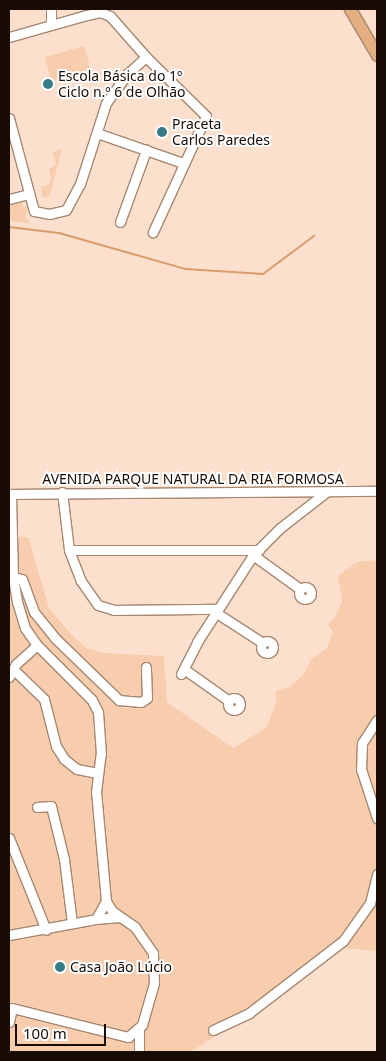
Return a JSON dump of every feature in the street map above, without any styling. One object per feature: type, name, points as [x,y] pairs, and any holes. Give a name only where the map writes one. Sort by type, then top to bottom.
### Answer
[{"type":"main road","points":[[350,9],[377,55]]},
{"type":"street","points":[[51,9],[51,24]]},
{"type":"street","points":[[9,37],[100,12],[110,16],[146,57],[206,116],[153,232]]},
{"type":"street","points":[[9,118],[34,211],[49,214],[66,210],[80,184],[106,103],[127,74],[146,57]]},
{"type":"street","points":[[97,133],[183,163]]},
{"type":"street","points":[[120,222],[146,150]]},
{"type":"street","points":[[9,158],[18,155]]},
{"type":"street","points":[[9,200],[29,194]]},
{"type":"street","name":"AVENIDA PARQUE NATURAL DA RIA FORMOSA","points":[[10,494],[62,492],[325,493],[377,491]]},
{"type":"street","points":[[62,492],[69,550],[81,581],[98,605],[114,610],[216,610],[263,643]]},
{"type":"street","points":[[229,701],[183,672],[216,610],[245,566],[256,553],[325,493]]},
{"type":"street","points":[[10,494],[13,577],[25,628],[37,645],[92,700],[98,712],[101,728],[96,792],[106,901],[96,919]]},
{"type":"street","points":[[69,550],[236,550],[256,553],[300,589]]},
{"type":"street","points":[[236,550],[245,559],[245,566]]},
{"type":"street","points":[[13,577],[22,579],[34,612],[56,639],[119,700],[141,702],[148,698],[146,668]]},
{"type":"street","points":[[37,645],[11,673],[44,699],[56,746],[64,759],[76,769],[98,773]]},
{"type":"street","points":[[377,720],[362,743],[361,769],[377,818]]},
{"type":"street","points":[[37,807],[51,806],[64,859],[72,924]]},
{"type":"street","points":[[9,838],[46,930]]},
{"type":"street","points":[[213,1030],[249,1013],[343,941],[370,903],[377,874]]},
{"type":"street","points":[[106,901],[120,917],[135,927],[153,953],[154,984],[139,1029],[139,1052]]},
{"type":"street","points":[[9,935],[46,930],[96,919],[120,917]]},
{"type":"street","points":[[9,1022],[12,1008],[128,1037],[139,1029]]},
{"type":"shaded area","points":[[84,46],[91,70],[51,81],[45,57]]},
{"type":"shaded area","points":[[62,149],[50,195],[43,198],[41,187],[48,185],[51,180],[49,169],[56,165],[53,152]]},
{"type":"shaded area","points":[[21,199],[23,207],[28,206],[25,217],[30,223],[9,221],[9,202]]},
{"type":"shaded area","points":[[28,537],[49,608],[70,633],[85,647],[102,653],[164,656],[167,702],[233,748],[266,728],[276,703],[276,691],[291,686],[303,675],[311,660],[327,648],[333,632],[328,624],[335,617],[342,602],[338,576],[357,562],[377,560],[377,951],[343,948],[286,993],[190,1052],[9,1052],[9,538]]},
{"type":"waterway","points":[[9,227],[59,233],[185,269],[263,274],[314,236]]},
{"type":"place","name":"Escola Básica do 1º Ciclo n.º 6 de Olhão","points":[[48,84]]},
{"type":"place","name":"Praceta Carlos Paredes","points":[[162,132]]},
{"type":"place","name":"Casa João Lúcio","points":[[60,967]]}]
